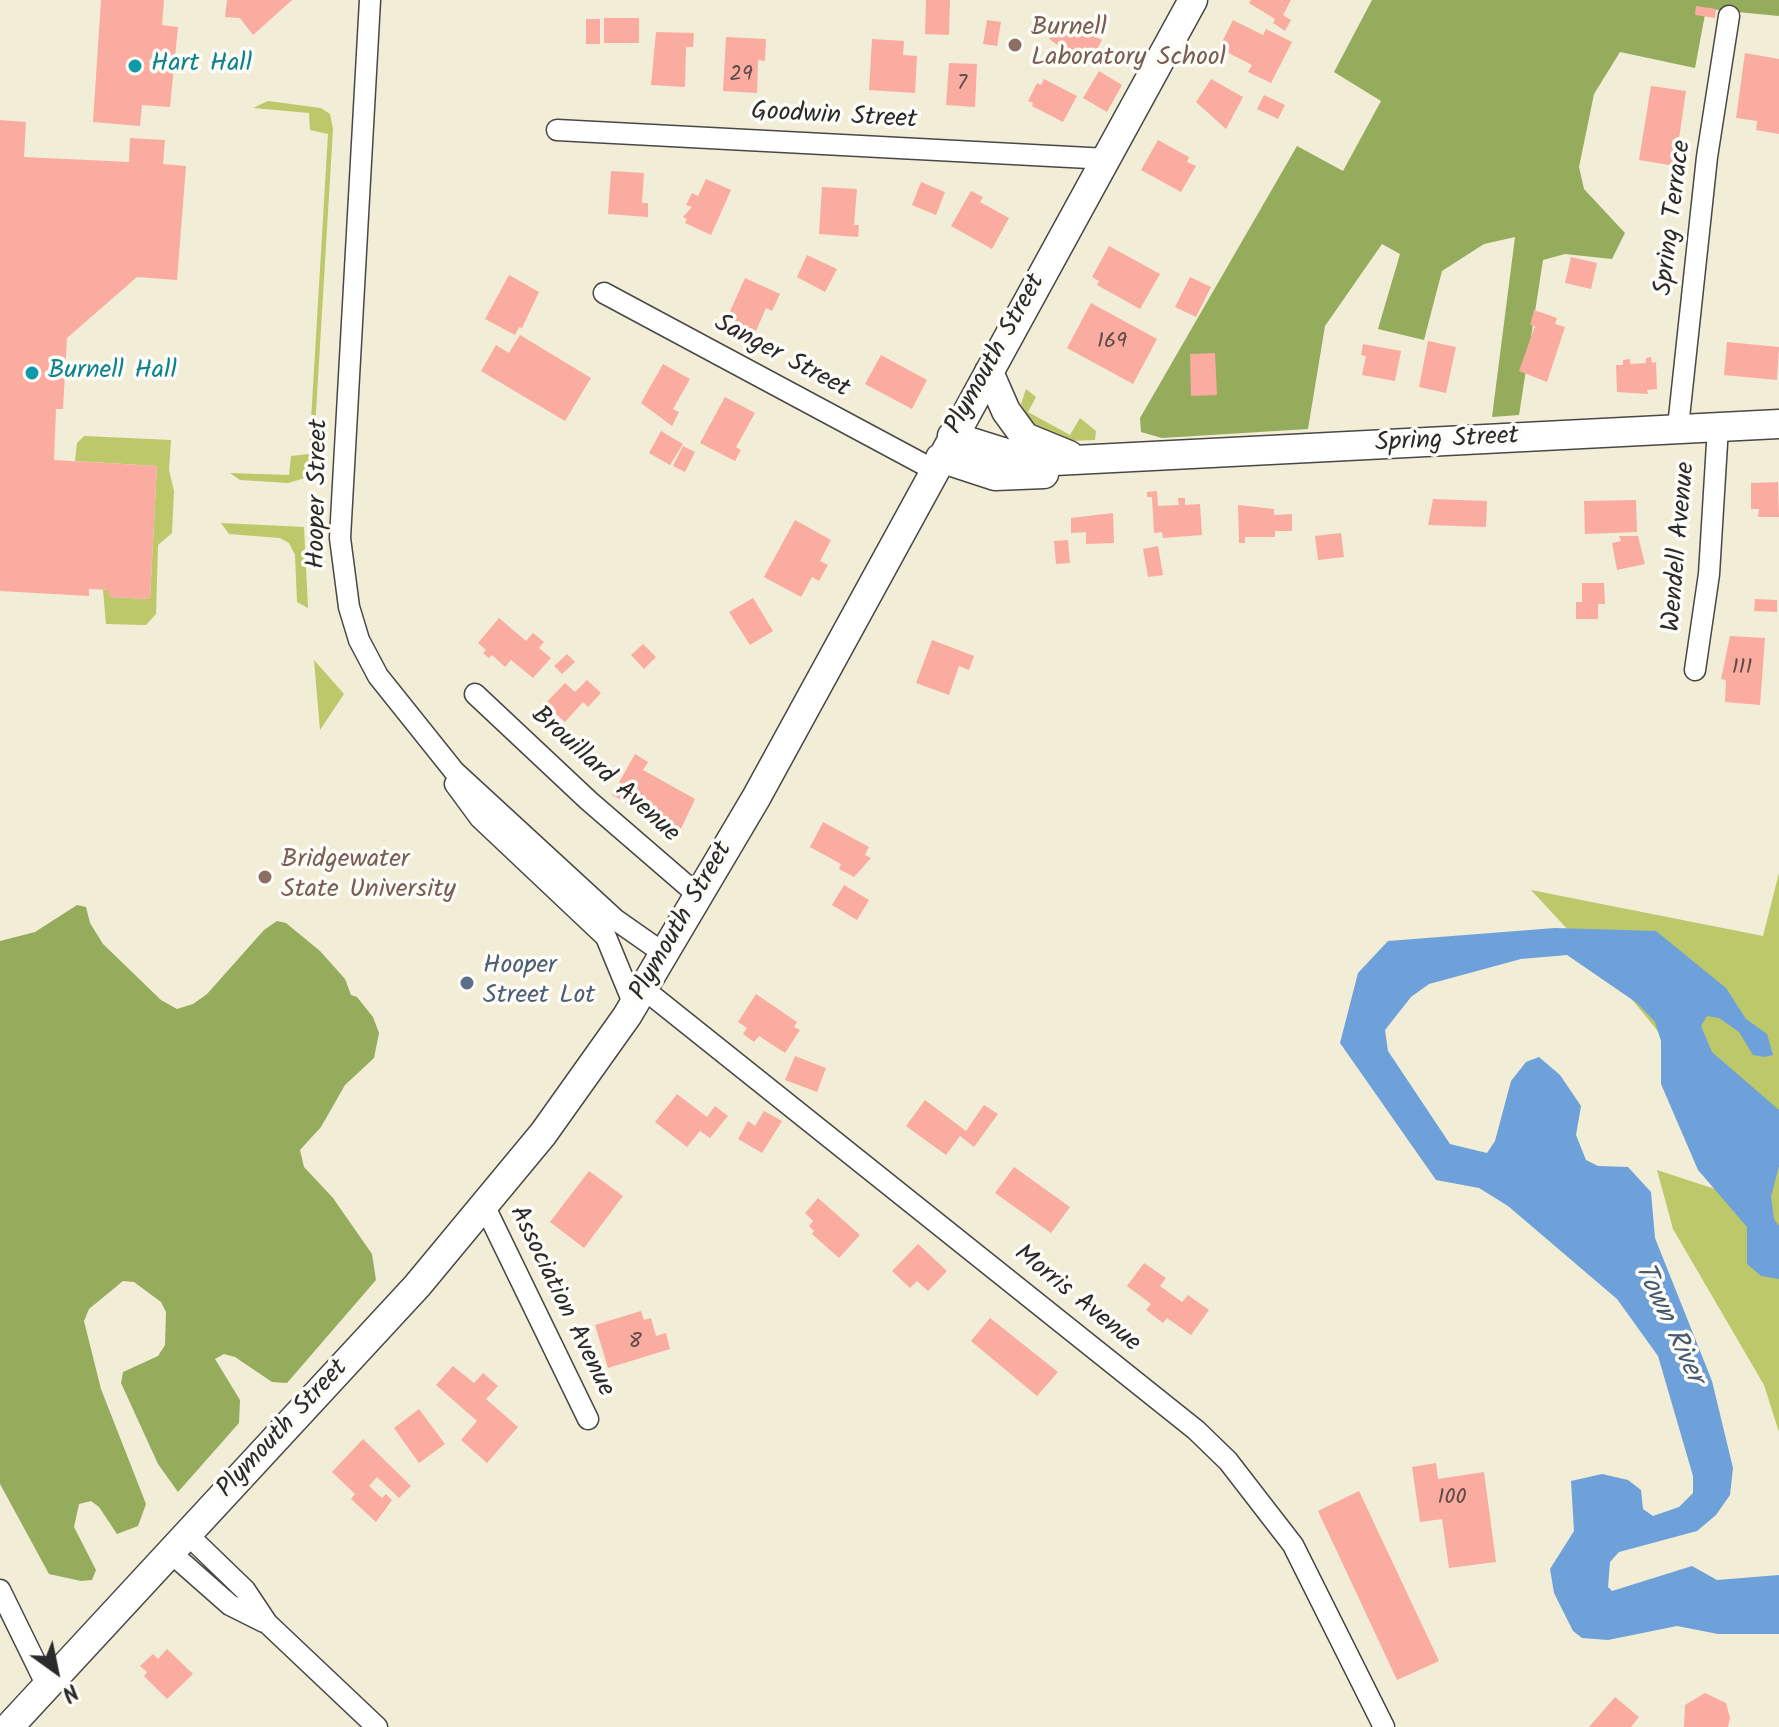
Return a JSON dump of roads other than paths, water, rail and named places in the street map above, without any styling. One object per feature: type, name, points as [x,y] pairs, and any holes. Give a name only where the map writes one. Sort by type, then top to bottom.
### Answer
[{"type":"main road","name":"Plymouth Street","points":[[9,1727],[380,1328],[485,1207],[543,1134],[639,998],[699,896],[1193,0]]},
{"type":"main road","points":[[989,372],[1006,411],[1025,437],[1102,460]]},
{"type":"main road","name":"Spring Street","points":[[942,455],[973,471],[1015,476],[1054,474],[1102,460],[1779,424]]},
{"type":"street","name":"Hooper Street","points":[[370,0],[340,538],[349,607],[359,640],[378,676],[413,721],[482,797],[616,920],[666,955]]},
{"type":"street","name":"Spring Terrace","points":[[1678,427],[1707,157],[1729,16]]},
{"type":"street","name":"Goodwin Street","points":[[557,130],[1108,159]]},
{"type":"street","name":"Sanger Street","points":[[604,293],[942,455]]},
{"type":"street","name":"Wendell Avenue","points":[[1695,670],[1709,574],[1718,427]]},
{"type":"street","name":"Brouillard Avenue","points":[[475,694],[589,801],[699,896]]},
{"type":"street","points":[[413,721],[480,818],[606,937],[639,998]]},
{"type":"street","name":"Morris Avenue","points":[[639,998],[1185,1422],[1228,1461],[1293,1545],[1384,1727]]},
{"type":"street","name":"Association Avenue","points":[[485,1207],[588,1419]]},
{"type":"street","points":[[179,1544],[245,1590],[267,1623],[377,1727]]},
{"type":"street","points":[[0,1590],[47,1686]]},
{"type":"water","name":"Town River","points":[[1555,928],[1656,931],[1726,988],[1746,1019],[1767,1034],[1773,1055],[1765,1057],[1753,1055],[1739,1032],[1719,1018],[1707,1016],[1701,1026],[1712,1052],[1779,1110],[1779,1166],[1771,1197],[1774,1219],[1779,1226],[1779,1279],[1761,1276],[1747,1264],[1747,1227],[1698,1170],[1661,1084],[1661,1041],[1655,1022],[1637,1003],[1567,955],[1521,959],[1429,984],[1411,997],[1385,1030],[1388,1051],[1450,1144],[1487,1153],[1495,1141],[1511,1081],[1526,1062],[1539,1057],[1560,1075],[1581,1106],[1576,1135],[1586,1160],[1598,1166],[1628,1167],[1651,1192],[1655,1238],[1712,1381],[1733,1468],[1730,1495],[1716,1515],[1697,1531],[1619,1552],[1610,1562],[1608,1587],[1612,1591],[1692,1566],[1717,1580],[1779,1575],[1779,1634],[1718,1634],[1677,1626],[1608,1640],[1582,1638],[1573,1631],[1554,1593],[1550,1569],[1574,1531],[1571,1481],[1602,1474],[1628,1480],[1641,1490],[1643,1509],[1653,1516],[1679,1507],[1693,1493],[1693,1476],[1658,1356],[1617,1299],[1508,1206],[1479,1188],[1436,1180],[1340,1043],[1358,973],[1388,941]]},
{"type":"place","name":"Burnell Laboratory School","points":[[1015,45]]},
{"type":"place","name":"Hart Hall","points":[[135,66]]},
{"type":"place","name":"Burnell Hall","points":[[32,373]]},
{"type":"place","name":"Bridgewater State University","points":[[265,877]]},
{"type":"place","name":"Hooper Street Lot","points":[[467,983]]}]
